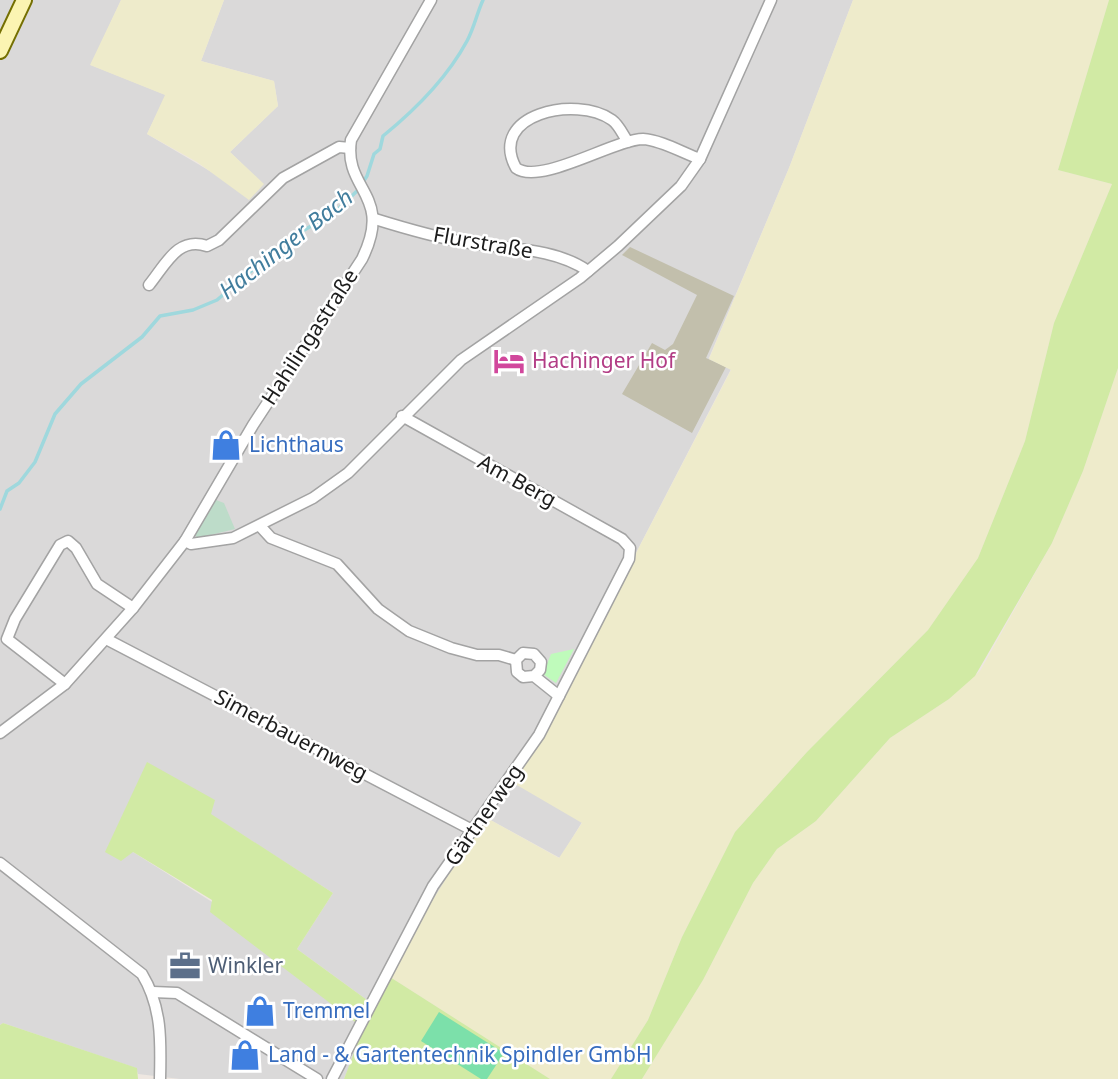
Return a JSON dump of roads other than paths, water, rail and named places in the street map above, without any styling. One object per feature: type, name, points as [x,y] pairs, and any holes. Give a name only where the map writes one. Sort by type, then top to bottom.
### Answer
[{"type":"main road","points":[[0,51],[24,0]]},
{"type":"street","points":[[375,219],[350,157],[350,148],[357,129],[431,0]]},
{"type":"street","points":[[185,541],[191,544],[214,543],[260,526],[313,498],[342,478],[461,360],[588,271],[681,186],[700,159],[771,0]]},
{"type":"street","points":[[628,142],[609,118],[582,107],[569,108],[531,117],[523,122],[511,146],[511,158],[516,168],[529,172],[585,159],[643,139],[700,159]]},
{"type":"street","points":[[149,285],[183,244],[193,241],[207,246],[219,240],[283,178],[339,147],[350,148]]},
{"type":"street","name":"Flurstraße","points":[[375,219],[463,242],[557,257],[577,263],[588,271]]},
{"type":"street","name":"Hahilingastraße","points":[[0,733],[65,684],[108,640],[185,541],[250,429],[362,259],[371,240],[375,219]]},
{"type":"street","name":"Am Berg","points":[[402,416],[622,539],[630,548]]},
{"type":"street","points":[[260,526],[271,538],[337,564],[378,608],[409,631],[451,649],[477,655],[499,654],[516,660]]},
{"type":"street","points":[[65,684],[7,639],[15,618],[60,545],[68,541],[76,548],[97,584],[133,608]]},
{"type":"street","name":"Gärtnerweg","points":[[331,1079],[433,886],[540,735],[629,559],[630,548]]},
{"type":"street","name":"Simerbauernweg","points":[[108,640],[474,831]]},
{"type":"street","points":[[534,676],[541,666],[538,657],[523,653],[516,660],[517,672],[523,677],[534,676],[559,696]]},
{"type":"street","points":[[0,863],[136,969],[153,992],[159,1017],[160,1079]]},
{"type":"street","points":[[153,992],[177,993],[317,1079]]},
{"type":"waterway","name":"Hachinger Bach","points":[[0,509],[7,491],[19,483],[35,462],[55,414],[81,384],[142,337],[160,316],[193,310],[217,300],[289,239],[335,212],[357,191],[367,176],[374,154],[380,149],[383,136],[430,93],[459,55],[483,0]]},
{"type":"place","name":"Hachinger Hof","points":[[509,361]]},
{"type":"place","name":"Lichthaus","points":[[226,445]]},
{"type":"place","name":"Winkler","points":[[185,966]]},
{"type":"place","name":"Tremmel","points":[[260,1011]]},
{"type":"place","name":"Land - & Gartentechnik Spindler GmbH","points":[[245,1055]]}]
